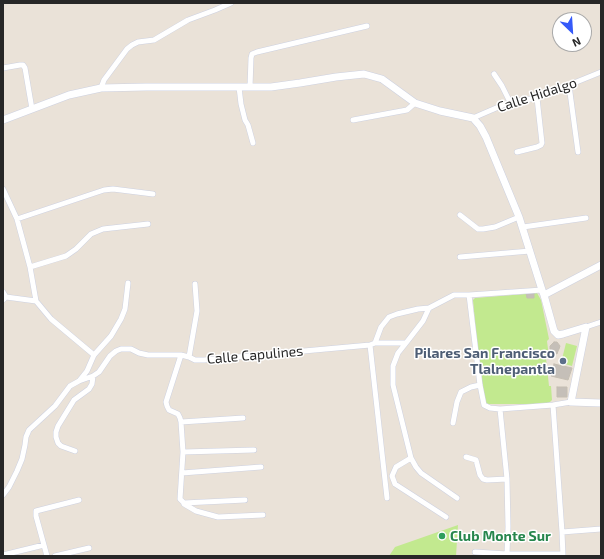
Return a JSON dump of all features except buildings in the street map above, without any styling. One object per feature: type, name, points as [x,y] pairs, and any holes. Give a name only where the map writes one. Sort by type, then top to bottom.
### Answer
[{"type":"main road","points":[[3,120],[69,95],[101,88],[278,86],[364,74],[382,79],[415,102],[440,111],[473,118],[480,126],[486,137],[520,217],[554,331],[558,335],[586,327],[571,402],[601,403]]},
{"type":"main road","points":[[543,292],[601,265]]},
{"type":"street","points":[[101,88],[104,80],[127,49],[132,45],[138,42],[154,40],[188,20],[231,3]]},
{"type":"street","points":[[250,87],[252,54],[367,26]]},
{"type":"street","points":[[3,68],[20,64],[23,65],[25,68],[32,109]]},
{"type":"street","name":"Calle Hidalgo","points":[[473,118],[510,102],[537,98],[601,72]]},
{"type":"street","points":[[494,74],[510,102]]},
{"type":"street","points":[[570,85],[578,152]]},
{"type":"street","points":[[239,87],[245,120],[253,143]]},
{"type":"street","points":[[517,152],[541,145],[542,143],[537,98]]},
{"type":"street","points":[[353,120],[407,110],[415,102]]},
{"type":"street","points":[[3,189],[18,219],[30,267],[36,301],[51,319],[94,355]]},
{"type":"street","points":[[18,219],[104,190],[113,189],[153,194]]},
{"type":"street","points":[[460,215],[478,229],[495,227],[520,217]]},
{"type":"street","points":[[523,228],[586,218]]},
{"type":"street","points":[[30,267],[66,256],[76,249],[91,234],[104,230],[148,224]]},
{"type":"street","points":[[460,257],[530,251]]},
{"type":"street","points":[[79,381],[87,371],[94,355],[111,336],[121,319],[125,310],[128,283]]},
{"type":"street","points":[[189,357],[197,312],[195,284]]},
{"type":"street","points":[[3,292],[5,299],[36,301]]},
{"type":"street","points":[[387,498],[373,344],[380,327],[389,317],[404,312],[429,308],[454,295],[543,292]]},
{"type":"street","points":[[469,295],[480,385],[484,405],[490,408],[500,409],[553,405],[571,402]]},
{"type":"street","points":[[429,308],[423,321],[398,353],[393,366],[393,385],[411,458],[416,467],[421,473],[457,498]]},
{"type":"street","points":[[586,327],[601,322]]},
{"type":"street","name":"Calle Capulines","points":[[3,495],[9,487],[22,459],[29,430],[55,406],[70,386],[93,376],[116,351],[131,349],[148,355],[181,355],[195,360],[204,360],[406,342]]},
{"type":"street","points":[[181,355],[166,402],[169,410],[178,414],[180,418],[183,452],[180,499],[196,511],[218,517],[263,515]]},
{"type":"street","points":[[75,451],[61,446],[58,443],[56,432],[74,400],[89,389],[92,384],[93,376]]},
{"type":"street","points":[[454,423],[457,402],[461,392],[471,387],[480,385]]},
{"type":"street","points":[[475,552],[562,555],[562,532],[553,405]]},
{"type":"street","points":[[500,409],[506,479],[508,528],[507,554]]},
{"type":"street","points":[[180,422],[243,418]]},
{"type":"street","points":[[183,452],[254,450]]},
{"type":"street","points":[[466,456],[476,460],[480,475],[483,479],[506,479]]},
{"type":"street","points":[[411,458],[396,467],[392,476],[395,484],[446,517]]},
{"type":"street","points":[[182,474],[261,467]]},
{"type":"street","points":[[47,556],[36,511],[79,500]]},
{"type":"street","points":[[184,503],[245,500]]},
{"type":"street","points":[[562,532],[601,529]]},
{"type":"street","points":[[3,555],[44,544]]},
{"type":"street","points":[[56,556],[89,548]]},
{"type":"green space","points":[[537,293],[541,300],[549,339],[547,341],[549,357],[546,358],[552,400],[548,404],[485,404],[482,402],[473,300],[475,298]]},
{"type":"green space","points":[[566,343],[577,346],[572,366],[561,363]]},
{"type":"green space","name":"Club Monte Sur","points":[[458,525],[456,556],[389,556],[395,547]]},
{"type":"place","name":"Pilares San Francisco Tlalnepantla","points":[[563,361]]},
{"type":"place","name":"Club Monte Sur","points":[[442,536]]}]
